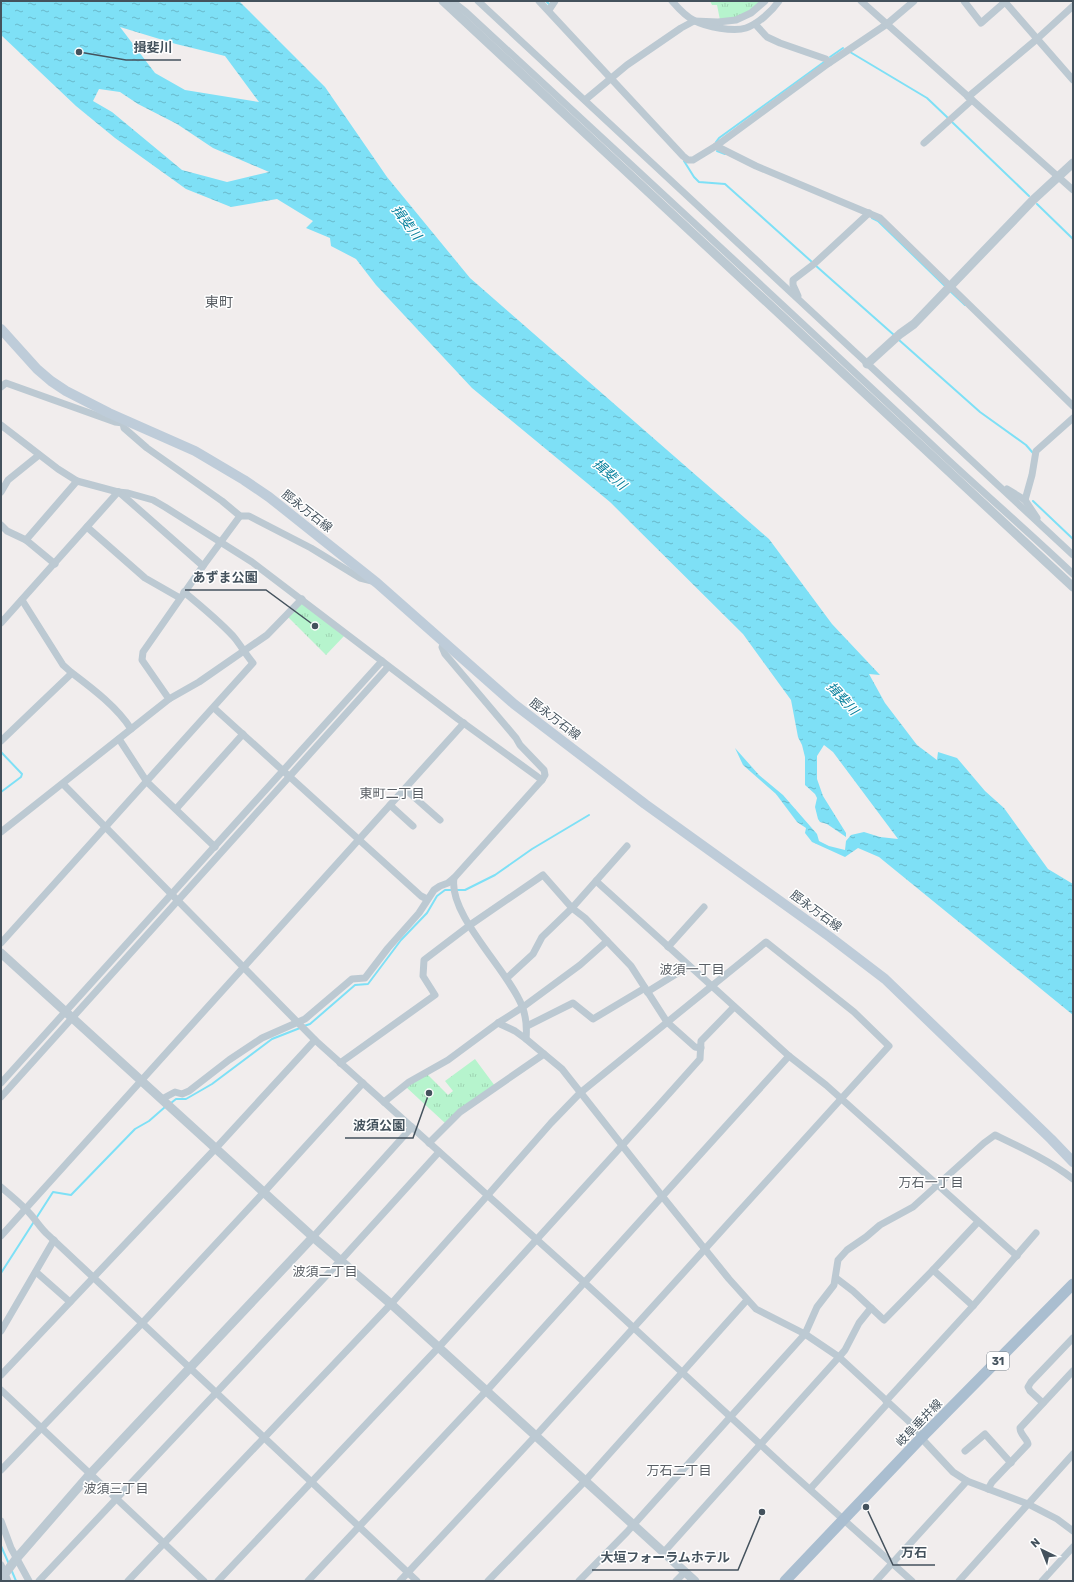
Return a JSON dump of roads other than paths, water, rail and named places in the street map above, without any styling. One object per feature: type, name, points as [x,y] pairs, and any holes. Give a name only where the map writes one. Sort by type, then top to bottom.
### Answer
[{"type":"main road","name":"脛永万石線","points":[[1,329],[37,369],[66,391],[124,421],[195,450],[269,497],[377,583],[520,708],[645,804],[830,937],[885,979],[1073,1162]]},
{"type":"main road","name":"岐阜垂井線","points":[[785,1581],[922,1437],[1073,1284]]},
{"type":"street","points":[[443,1],[1073,587]]},
{"type":"street","points":[[452,1],[466,12],[688,216],[856,372],[951,463],[1073,574]]},
{"type":"street","points":[[478,1],[1072,554]]},
{"type":"street","points":[[539,1],[688,160],[693,160],[716,146],[829,63],[887,24],[914,1]]},
{"type":"street","points":[[549,10],[555,1]]},
{"type":"street","points":[[672,1],[694,21],[708,26],[744,29],[755,24],[779,1]]},
{"type":"street","points":[[585,100],[611,78],[681,28],[694,21],[718,22],[736,20],[751,14],[765,1]]},
{"type":"street","points":[[861,1],[1073,190]]},
{"type":"street","points":[[964,1],[981,22],[1006,2],[1073,80]]},
{"type":"street","points":[[924,143],[970,99],[1073,6]]},
{"type":"street","points":[[755,24],[767,37],[826,59],[829,63]]},
{"type":"street","points":[[716,146],[756,166],[880,218],[1073,406]]},
{"type":"street","points":[[867,364],[900,334],[914,324],[1033,200],[1073,163]]},
{"type":"street","points":[[796,298],[798,296],[793,285],[793,280],[814,264],[869,214]]},
{"type":"street","points":[[1,387],[6,383],[115,422],[124,421],[124,428],[147,448],[222,501],[240,516],[249,516],[311,548],[360,578],[377,583]]},
{"type":"street","points":[[1025,500],[1036,451],[1073,418]]},
{"type":"street","points":[[1,425],[58,470],[77,481],[118,492],[128,493],[159,504],[252,562],[464,724],[542,780]]},
{"type":"street","points":[[1,492],[8,480],[39,455]]},
{"type":"street","points":[[26,540],[77,481]]},
{"type":"street","points":[[996,483],[1025,500],[1044,528]]},
{"type":"street","points":[[1,623],[118,492]]},
{"type":"street","points":[[118,492],[203,566]]},
{"type":"street","points":[[168,699],[142,660],[143,652],[182,595],[240,516]]},
{"type":"street","points":[[1,525],[6,531],[26,540],[55,564]]},
{"type":"street","points":[[1,943],[253,663],[234,637],[211,614],[182,595],[144,578],[87,527]]},
{"type":"street","points":[[1,832],[168,699],[199,682],[267,634],[302,599]]},
{"type":"street","points":[[22,600],[63,665],[112,707],[132,729]]},
{"type":"street","points":[[162,1099],[175,1092],[182,1094],[189,1091],[229,1060],[262,1038],[305,1019],[352,979],[365,978],[388,948],[419,913],[427,899],[440,886],[448,884],[454,878],[542,780],[545,775],[544,770],[520,745],[516,738],[445,654],[442,647],[445,642]]},
{"type":"street","points":[[1,1083],[382,662]]},
{"type":"street","points":[[1,1097],[388,666]]},
{"type":"street","points":[[1,741],[72,673]]},
{"type":"street","points":[[214,708],[421,896],[427,899]]},
{"type":"street","points":[[1,1236],[464,724]]},
{"type":"street","points":[[176,809],[243,734]]},
{"type":"street","points":[[119,739],[147,782],[215,846]]},
{"type":"street","points":[[63,784],[170,895],[315,1040],[912,1581]]},
{"type":"street","points":[[405,789],[440,820]]},
{"type":"street","points":[[390,805],[413,826]]},
{"type":"street","points":[[507,978],[533,954],[542,937],[572,908],[627,846]]},
{"type":"street","points":[[340,1063],[435,995],[423,976],[424,960],[470,925],[543,875],[572,908],[585,918],[630,966],[668,1022],[695,1047],[701,1048]]},
{"type":"street","points":[[454,878],[453,885],[461,912],[502,974],[507,978],[513,987],[523,1007],[527,1026],[526,1039]]},
{"type":"street","points":[[596,881],[789,1056],[842,1100],[1017,1256]]},
{"type":"street","points":[[668,947],[704,907]]},
{"type":"street","points":[[384,1102],[409,1082],[448,1060],[498,1023],[523,1007],[580,965],[607,941]]},
{"type":"street","points":[[128,1581],[391,1304],[580,1092],[766,942],[854,1012],[889,1046],[842,1100],[634,1328],[400,1581]]},
{"type":"street","points":[[1,953],[264,1192],[391,1304],[695,1581]]},
{"type":"street","points":[[527,1026],[573,1003],[593,1019],[689,966]]},
{"type":"street","points":[[218,1581],[438,1348],[700,1059],[701,1041],[734,1007]]},
{"type":"street","points":[[498,1023],[515,1031],[562,1069],[621,1146],[756,1309],[805,1334],[839,1357],[915,1428],[948,1468],[967,1481],[1028,1504],[1056,1519],[1073,1531]]},
{"type":"street","points":[[1,1375],[216,1148],[315,1040]]},
{"type":"street","points":[[429,1143],[460,1112],[544,1054]]},
{"type":"street","points":[[308,1581],[486,1391],[789,1056]]},
{"type":"street","points":[[1,1470],[264,1192],[363,1083]]},
{"type":"street","points":[[5,1578],[16,1559],[90,1474],[314,1237],[412,1127]]},
{"type":"street","points":[[578,1581],[633,1524],[805,1334],[817,1307],[834,1285],[838,1260],[847,1250],[880,1225],[913,1207],[984,1143],[995,1136],[1028,1151],[1063,1171],[1073,1179]]},
{"type":"street","points":[[39,1581],[341,1260],[439,1152]]},
{"type":"street","points":[[1,1187],[26,1209],[33,1217],[37,1225],[417,1581]]},
{"type":"street","points":[[836,1278],[853,1291],[884,1320],[978,1222]]},
{"type":"street","points":[[810,1489],[1036,1233]]},
{"type":"street","points":[[1,1331],[54,1240]]},
{"type":"street","points":[[933,1270],[973,1306]]},
{"type":"street","points":[[36,1272],[70,1302]]},
{"type":"street","points":[[488,1581],[585,1481],[747,1300]]},
{"type":"street","points":[[664,1552],[845,1350],[859,1323],[871,1308]]},
{"type":"street","points":[[1044,1403],[1030,1391],[1028,1387],[1073,1338]]},
{"type":"street","points":[[988,1489],[992,1482],[1028,1444],[1028,1441],[1020,1431],[1020,1428],[1073,1371]]},
{"type":"street","points":[[1,1390],[204,1581]]},
{"type":"street","points":[[965,1451],[985,1434],[1011,1463]]},
{"type":"street","points":[[959,1581],[1073,1454]]},
{"type":"street","points":[[876,1581],[967,1481]]},
{"type":"street","points":[[1,1521],[16,1559],[29,1581]]},
{"type":"street","points":[[1042,1581],[1073,1547]]},
{"type":"street","points":[[1,1565],[5,1578]]},
{"type":"street","points":[[676,1581],[685,1572]]},
{"type":"water","name":"揖斐川","points":[[1,1],[239,1],[325,87],[387,177],[470,278],[769,539],[832,624],[880,675],[869,674],[885,703],[917,745],[937,760],[938,752],[957,758],[985,791],[1004,808],[1048,869],[1073,884],[1073,1015],[879,857],[858,848],[845,857],[812,842],[805,833],[806,828],[797,822],[776,794],[743,765],[735,748],[759,775],[783,795],[817,834],[819,841],[829,846],[845,850],[846,841],[851,835],[864,832],[880,837],[898,839],[833,752],[824,745],[817,756],[817,779],[823,796],[846,833],[846,837],[827,824],[820,822],[815,807],[817,798],[815,794],[805,785],[805,757],[798,737],[791,700],[743,634],[610,502],[472,388],[376,285],[356,259],[331,246],[330,238],[306,228],[313,221],[277,199],[231,207],[186,189],[115,138],[76,106],[1,35]],"holes":[[[120,27],[176,44],[225,56],[259,102],[185,90],[155,73]],[[99,89],[120,92],[138,104],[177,124],[213,148],[269,172],[227,182],[182,170],[112,112],[93,101]]]},
{"type":"waterway","points":[[546,1],[549,4]]},
{"type":"waterway","points":[[830,57],[843,48]]},
{"type":"waterway","points":[[850,52],[927,98],[948,118]]},
{"type":"waterway","points":[[716,142],[719,138],[824,62]]},
{"type":"waterway","points":[[952,122],[1029,196]]},
{"type":"waterway","points":[[717,151],[725,154]]},
{"type":"waterway","points":[[684,161],[699,182],[725,184],[812,262]]},
{"type":"waterway","points":[[1037,204],[1073,239]]},
{"type":"waterway","points":[[872,218],[878,221],[946,287]]},
{"type":"waterway","points":[[815,265],[894,335]]},
{"type":"waterway","points":[[949,290],[965,305]]},
{"type":"waterway","points":[[899,340],[980,412],[1026,445],[1033,453]]},
{"type":"waterway","points":[[1033,501],[1073,539]]},
{"type":"waterway","points":[[1,752],[22,774],[21,777],[1,792]]},
{"type":"waterway","points":[[304,1026],[310,1024],[355,985],[368,984],[401,940],[427,913],[437,896],[445,890],[465,890],[495,875],[532,849],[589,815]]},
{"type":"waterway","points":[[171,1103],[176,1099],[186,1099],[212,1084],[272,1039],[300,1028]]},
{"type":"waterway","points":[[1,1273],[53,1192],[71,1195],[135,1129],[149,1121],[165,1107]]},
{"type":"waterway","points":[[1,1546],[9,1564]]},
{"type":"waterway","points":[[11,1569],[16,1581]]},
{"type":"place","name":"揖斐川","points":[[79,52]]},
{"type":"place","name":"あずま公園","points":[[315,626]]},
{"type":"place","name":"波須公園","points":[[429,1093]]},
{"type":"place","name":"万石","points":[[866,1507]]},
{"type":"place","name":"大垣フォーラムホテル","points":[[762,1512]]},
{"type":"district","name":"東町","points":[[219,302]]},
{"type":"district","name":"東町二丁目","points":[[392,793]]},
{"type":"district","name":"波須一丁目","points":[[692,969]]},
{"type":"district","name":"万石一丁目","points":[[931,1182]]},
{"type":"district","name":"波須二丁目","points":[[325,1271]]},
{"type":"district","name":"万石二丁目","points":[[679,1470]]},
{"type":"district","name":"波須三丁目","points":[[116,1488]]}]
